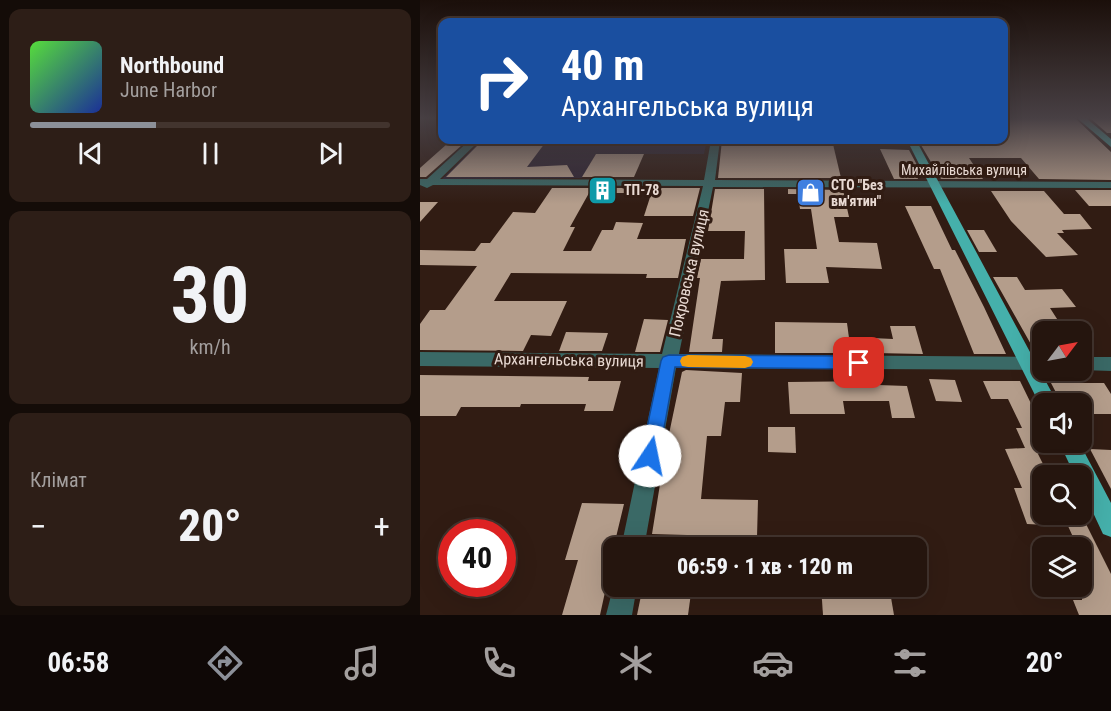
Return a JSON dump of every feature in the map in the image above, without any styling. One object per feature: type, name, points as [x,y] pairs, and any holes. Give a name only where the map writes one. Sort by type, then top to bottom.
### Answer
[{"type":"main road","points":[[915,147],[1032,357]]},
{"type":"main road","points":[[1075,453],[1111,525]]},
{"type":"street","points":[[420,192],[425,182],[467,147]]},
{"type":"street","name":"Покровська вулиця","points":[[634,537],[715,147]]},
{"type":"street","name":"Михайлівська вулиця","points":[[425,182],[1111,185]]},
{"type":"street","name":"Архангельська вулиця","points":[[420,359],[1032,364]]},
{"type":"street","points":[[1092,364],[1111,364]]},
{"type":"street","points":[[619,615],[623,597]]},
{"type":"shaded area","points":[[475,147],[706,147],[704,154],[596,154],[582,178],[442,179]]},
{"type":"building","points":[[444,147],[460,147],[426,177],[420,177],[420,168]]},
{"type":"building","points":[[476,147],[542,147],[527,167],[567,165],[574,177],[446,177]]},
{"type":"building","points":[[721,147],[834,147],[841,178],[718,178]]},
{"type":"building","points":[[922,147],[1105,147],[1111,152],[1111,180],[1039,179],[1021,158],[969,158],[983,179],[941,179]]},
{"type":"building","points":[[880,149],[909,150],[918,167],[914,169],[918,179],[894,179]]},
{"type":"building","points":[[596,154],[644,154],[634,177],[582,177]]},
{"type":"building","points":[[552,188],[629,188],[627,193],[589,193],[570,227],[575,227],[563,251],[591,251],[602,230],[613,230],[616,222],[643,223],[637,239],[686,239],[678,278],[646,278],[647,274],[511,273],[494,301],[567,301],[551,336],[531,335],[523,351],[420,350],[420,324],[430,310],[445,310],[477,266],[420,265],[420,250],[475,251],[481,243],[490,243],[513,212],[535,213]]},
{"type":"building","points":[[653,188],[700,188],[693,216],[644,216]]},
{"type":"building","points":[[715,189],[764,189],[765,280],[721,281],[712,339],[723,339],[722,352],[689,352],[701,259],[744,259],[745,231],[708,231]]},
{"type":"building","points":[[788,189],[843,190],[849,217],[834,217],[839,242],[877,243],[882,269],[826,267],[829,283],[786,283],[784,249],[817,249],[811,209],[800,209],[798,194],[788,194]]},
{"type":"building","points":[[1075,190],[1111,190],[1111,206],[1089,206]]},
{"type":"building","points":[[991,191],[1044,191],[1064,214],[1080,214],[1092,229],[1062,230],[1064,233],[1057,233],[1078,255],[1046,257],[1011,221]]},
{"type":"building","points":[[420,202],[438,202],[420,222]]},
{"type":"building","points":[[905,206],[931,206],[1006,354],[974,354],[940,269],[934,269]]},
{"type":"building","points":[[967,230],[984,230],[997,252],[979,252]]},
{"type":"building","points":[[993,277],[1017,277],[1025,290],[1062,289],[1076,307],[1050,308],[1058,321],[1032,321],[1032,346]]},
{"type":"building","points":[[644,319],[668,320],[660,352],[635,352]]},
{"type":"building","points":[[775,322],[847,323],[851,353],[775,353]]},
{"type":"building","points":[[890,326],[915,326],[923,354],[875,353],[872,338],[893,339]]},
{"type":"building","points":[[566,332],[608,333],[602,351],[559,351]]},
{"type":"building","points":[[686,370],[742,373],[740,402],[725,402],[721,436],[707,436],[701,499],[758,500],[757,537],[652,534],[665,453],[682,372]]},
{"type":"building","points":[[420,375],[589,377],[588,381],[621,381],[613,411],[584,411],[586,404],[521,404],[520,407],[461,407],[456,416],[420,416]]},
{"type":"building","points":[[929,379],[955,380],[962,402],[936,401]]},
{"type":"building","points":[[877,381],[878,385],[907,386],[915,418],[892,418],[889,401],[843,401],[845,414],[790,414],[788,382]]},
{"type":"building","points":[[983,381],[1020,381],[1032,406],[1032,453],[1062,453],[1038,454],[1044,465],[1032,465],[1032,524],[1027,524],[1014,488],[1022,488],[1005,449],[1025,448],[1016,428],[1022,428],[1008,399],[991,399]]},
{"type":"building","points":[[1051,383],[1104,383],[1111,394],[1111,414],[1092,414],[1092,393],[1056,393]]},
{"type":"building","points":[[768,427],[795,427],[796,453],[768,452]]},
{"type":"building","points":[[1092,449],[1111,450],[1111,489],[1092,453]]},
{"type":"building","points":[[582,503],[624,504],[616,537],[603,537],[604,597],[600,615],[562,615],[578,560],[565,560]]},
{"type":"building","points":[[1048,525],[1086,525],[1111,574],[1111,615],[1079,615],[1073,600],[1092,597],[1092,537],[1073,537],[1068,526]]},
{"type":"building","points":[[641,597],[690,597],[688,615],[637,615]]},
{"type":"building","points":[[822,597],[891,597],[894,615],[823,615]]},
{"type":"slow traffic","points":[[688,361],[745,362]]},
{"type":"place","name":"ТП-78","points":[[603,190]]},
{"type":"place","name":"СТО \"Без вм'ятин\"","points":[[810,193]]},
{"type":"route","points":[[650,456],[669,361],[859,363]]}]
